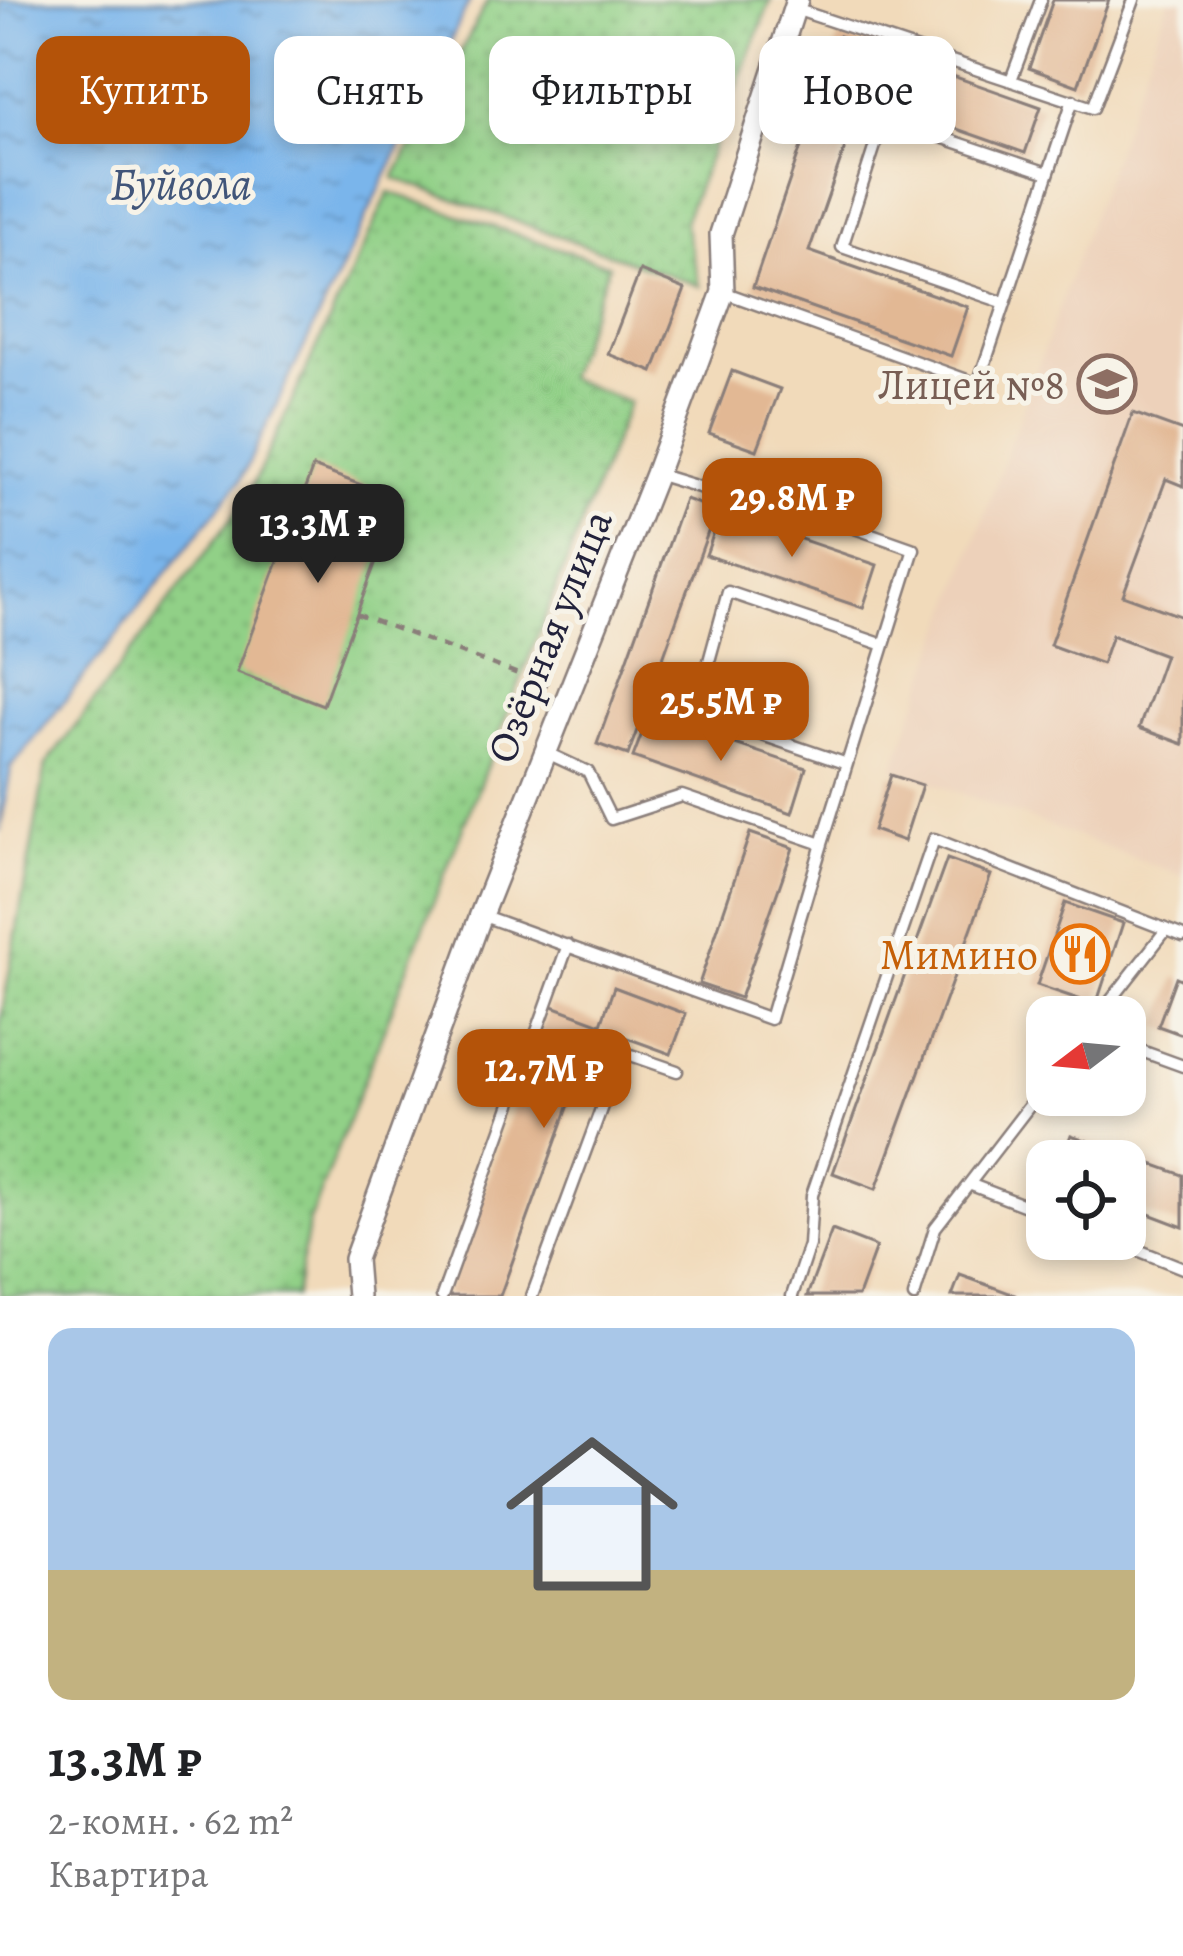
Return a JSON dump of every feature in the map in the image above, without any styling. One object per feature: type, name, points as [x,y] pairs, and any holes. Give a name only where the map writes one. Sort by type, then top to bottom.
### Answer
[{"type":"street","name":"Озёрная улица","points":[[358,1296],[355,1259],[481,915],[723,292],[721,234],[795,4]]},
{"type":"lane","points":[[1011,80],[1041,0]]},
{"type":"lane","points":[[795,4],[1094,107],[1134,0]]},
{"type":"lane","points":[[723,292],[978,384],[1073,100]]},
{"type":"lane","points":[[1005,303],[842,247],[884,118],[1048,173]]},
{"type":"lane","points":[[481,915],[770,1018],[914,549],[758,494],[732,497],[656,474]]},
{"type":"lane","points":[[847,764],[695,712],[728,592],[884,645]]},
{"type":"lane","points":[[545,752],[588,772],[611,819],[682,796],[822,844]]},
{"type":"lane","points":[[792,1296],[809,1245],[812,1195],[934,839],[1183,936]]},
{"type":"lane","points":[[1114,996],[1166,930]]},
{"type":"lane","points":[[442,1296],[568,945]]},
{"type":"lane","points":[[532,1296],[622,1052],[677,1071]]},
{"type":"lane","points":[[1146,1053],[1183,1066]]},
{"type":"lane","points":[[914,1296],[935,1228],[1026,1110]]},
{"type":"lane","points":[[969,1184],[1026,1206]]},
{"type":"lane","points":[[1146,1254],[1183,1268]]},
{"type":"path","points":[[356,614],[568,693]]},
{"type":"shaded area","name":"Лицей №8","points":[[1169,0],[1183,0],[1183,876],[894,768]]},
{"type":"green space","points":[[488,0],[771,0],[735,91],[735,36],[489,36],[489,144],[714,144],[684,221],[700,286],[394,178],[412,144],[465,144],[465,44]]},
{"type":"green space","points":[[389,192],[609,265],[566,378],[629,402],[309,1221],[295,1296],[0,1296],[0,1025],[46,765],[247,498]]},
{"type":"water","name":"Буйвола","points":[[0,0],[470,0],[453,36],[274,36],[274,144],[401,144],[240,481],[11,768],[0,832]]},
{"type":"building","points":[[1053,0],[1109,0],[1078,86],[1029,68]]},
{"type":"building","points":[[956,77],[1041,107],[1025,153],[956,129]]},
{"type":"building","points":[[802,144],[846,144],[809,251],[968,307],[951,356],[753,287]]},
{"type":"building","points":[[640,271],[685,289],[653,372],[608,354]]},
{"type":"building","points":[[732,371],[780,389],[757,450],[709,433]]},
{"type":"building","points":[[1133,413],[1183,431],[1183,486],[1166,479],[1123,595],[1183,617],[1183,744],[1139,728],[1165,655],[1112,635],[1102,664],[1050,645]]},
{"type":"building","points":[[313,467],[399,499],[323,705],[237,672]]},
{"type":"building","points":[[685,499],[716,510],[628,755],[597,744]]},
{"type":"building","points":[[721,512],[877,565],[863,608],[706,555]]},
{"type":"building","points":[[649,715],[806,768],[792,813],[633,757]]},
{"type":"building","points":[[891,775],[922,785],[904,841],[873,830]]},
{"type":"building","points":[[750,833],[793,848],[740,998],[699,984]]},
{"type":"building","points":[[947,859],[991,875],[876,1189],[833,1173]]},
{"type":"building","name":"Мимино","points":[[1065,903],[1123,923],[1099,996],[1069,996],[1037,985]]},
{"type":"building","points":[[1176,977],[1183,980],[1183,1035],[1158,1026]]},
{"type":"building","points":[[614,987],[686,1014],[671,1054],[597,1027],[500,1296],[445,1296],[550,1005],[601,1024]]},
{"type":"building","points":[[1146,1162],[1183,1175],[1183,1227],[1146,1213]]},
{"type":"building","points":[[832,1230],[876,1247],[858,1296],[807,1296]]},
{"type":"building","points":[[960,1275],[1015,1295],[1015,1296],[952,1296]]},
{"type":"place","name":"Лицей №8","points":[[1107,384]]},
{"type":"place","name":"Мимино","points":[[1080,954]]}]
